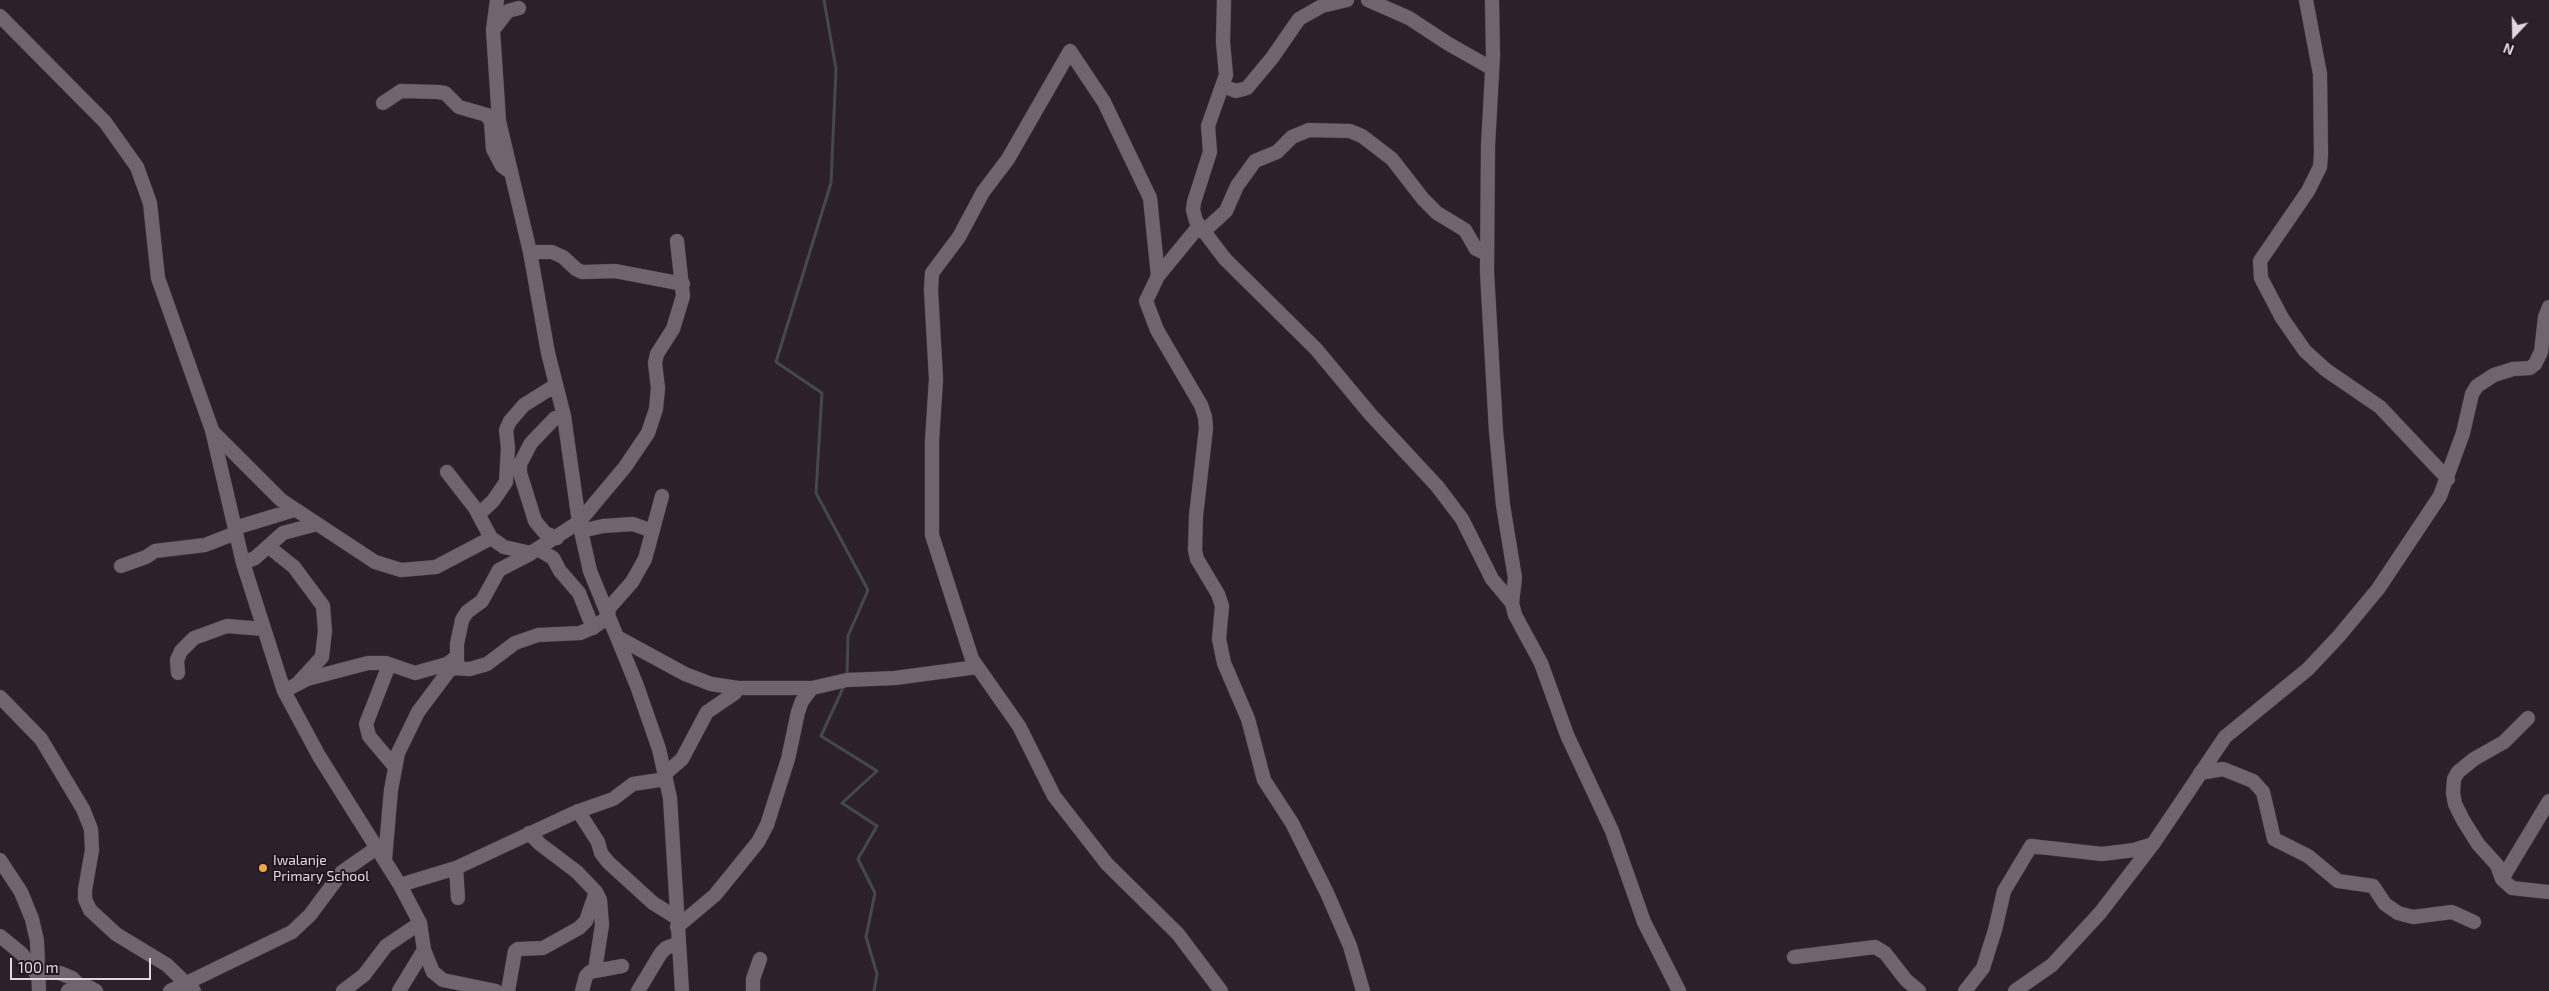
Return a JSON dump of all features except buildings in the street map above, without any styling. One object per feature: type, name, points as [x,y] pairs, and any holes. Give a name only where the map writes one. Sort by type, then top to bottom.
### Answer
[{"type":"street","points":[[497,0],[493,30],[500,121],[530,252],[546,341],[564,416],[580,527],[590,571],[638,686],[666,776],[673,831],[682,991]]},
{"type":"street","points":[[1224,0],[1223,42],[1227,66],[1223,86],[1210,118],[1208,133],[1210,152],[1194,202],[1194,214],[1201,229],[1238,272],[1316,349],[1371,415],[1437,486],[1462,519],[1492,579],[1512,603]]},
{"type":"street","points":[[1223,86],[1236,91],[1247,88],[1272,58],[1298,19],[1322,6],[1346,0]]},
{"type":"street","points":[[1368,0],[1409,18],[1454,48],[1491,68]]},
{"type":"street","points":[[1492,0],[1493,55],[1488,146],[1487,254],[1496,431],[1503,504],[1515,578],[1512,603],[1515,614],[1541,663],[1567,735],[1612,831],[1644,922],[1679,991]]},
{"type":"street","points":[[2306,0],[2320,74],[2322,154],[2320,166],[2308,191],[2260,261],[2261,278],[2282,318],[2306,351],[2326,370],[2380,407],[2448,479]]},
{"type":"street","points":[[493,30],[508,11],[519,8]]},
{"type":"street","points":[[0,16],[105,122],[137,167],[150,203],[158,278],[212,430],[243,563],[284,691],[319,756],[382,853],[400,885],[420,923],[424,950],[432,970],[441,979],[496,991]]},
{"type":"street","points":[[1158,276],[1150,198],[1104,102],[1070,51],[1017,144],[983,192],[959,237],[936,266],[931,280],[936,379],[932,441],[932,535],[957,608],[967,645],[977,667],[1010,711],[1051,791],[1074,824],[1107,864],[1178,934],[1221,991]]},
{"type":"street","points":[[383,103],[401,91],[438,92],[445,94],[459,107],[487,115],[491,122],[493,149],[502,166],[512,173]]},
{"type":"street","points":[[1363,991],[1350,946],[1327,893],[1292,823],[1264,780],[1248,719],[1224,663],[1219,639],[1222,606],[1218,594],[1197,559],[1195,550],[1196,516],[1206,428],[1205,417],[1201,405],[1149,312],[1146,301],[1158,276],[1201,229],[1226,211],[1237,186],[1255,161],[1277,152],[1292,137],[1309,130],[1350,131],[1362,136],[1392,159],[1423,199],[1437,213],[1465,230],[1476,249],[1487,254]]},
{"type":"street","points":[[580,527],[625,467],[650,427],[657,400],[655,363],[657,354],[674,329],[678,317],[683,284],[678,241]]},
{"type":"street","points":[[530,252],[552,252],[563,257],[582,272],[615,271],[683,284]]},
{"type":"street","points":[[2015,991],[2039,975],[2069,949],[2115,894],[2153,844],[2200,773],[2232,730],[2308,669],[2355,617],[2392,571],[2434,509],[2448,479],[2472,394],[2477,386],[2494,375],[2513,369],[2530,368],[2535,364],[2543,342],[2545,317],[2549,307]]},
{"type":"street","points":[[479,514],[493,501],[506,482],[508,448],[506,430],[510,421],[524,405],[556,385]]},
{"type":"street","points":[[557,538],[545,533],[535,521],[520,473],[520,464],[531,443],[556,418],[564,416]]},
{"type":"street","points":[[212,430],[281,500],[375,562],[402,570],[436,567],[491,538]]},
{"type":"street","points":[[447,472],[479,514],[491,538],[504,547],[534,552],[553,558],[560,571],[579,593],[592,628]]},
{"type":"street","points":[[284,691],[299,682],[368,663],[380,662],[415,673],[456,663],[470,668],[487,664],[495,660],[515,643],[538,635],[580,633],[592,628],[608,617],[609,608],[632,582],[645,559],[662,496]]},
{"type":"street","points":[[121,566],[146,557],[155,551],[205,545],[235,531],[294,510]]},
{"type":"street","points":[[243,563],[256,558],[283,533],[318,524]]},
{"type":"street","points":[[382,853],[395,767],[402,743],[418,712],[456,663],[462,620],[467,612],[482,601],[500,570],[580,527],[632,524],[652,531]]},
{"type":"street","points":[[269,547],[294,567],[323,606],[325,631],[322,657],[299,682]]},
{"type":"street","points":[[178,673],[177,660],[181,651],[194,638],[227,626],[264,629]]},
{"type":"street","points":[[617,637],[694,678],[719,686],[738,688],[812,688],[847,680],[895,678],[977,667]]},
{"type":"street","points":[[389,665],[366,724],[370,736],[395,767]]},
{"type":"street","points":[[400,885],[456,868],[578,811],[613,799],[633,784],[666,776],[682,759],[707,712],[735,694],[738,688]]},
{"type":"street","points":[[677,923],[715,894],[758,842],[767,825],[788,759],[798,712],[802,701],[812,688]]},
{"type":"street","points":[[0,697],[41,739],[83,809],[91,830],[92,850],[85,890],[85,900],[90,910],[106,927],[168,964],[189,988]]},
{"type":"street","points":[[2528,718],[2504,742],[2474,759],[2458,772],[2453,784],[2453,793],[2458,811],[2478,844],[2497,864],[2502,879],[2512,888],[2549,892]]},
{"type":"street","points":[[2200,773],[2223,769],[2253,781],[2263,792],[2274,839],[2308,856],[2338,881],[2373,886],[2385,904],[2398,913],[2413,917],[2452,912],[2474,922]]},
{"type":"street","points":[[2502,879],[2549,801]]},
{"type":"street","points":[[578,811],[596,838],[601,853],[608,862],[652,903],[677,923]]},
{"type":"street","points":[[530,833],[540,844],[565,862],[596,892],[603,914],[595,970]]},
{"type":"street","points":[[1965,991],[1983,968],[1995,930],[2004,891],[2031,846],[2102,854],[2134,850],[2153,844]]},
{"type":"street","points":[[170,991],[189,988],[299,927],[342,872],[382,853]]},
{"type":"street","points":[[0,860],[21,892],[32,919],[37,941],[39,991]]},
{"type":"street","points":[[456,868],[458,898]]},
{"type":"street","points":[[508,991],[515,951],[518,948],[543,948],[579,928],[586,921],[596,892]]},
{"type":"street","points":[[343,991],[364,975],[386,946],[420,923]]},
{"type":"street","points":[[0,936],[22,954],[37,975]]},
{"type":"street","points":[[638,991],[661,953],[671,945],[679,943]]},
{"type":"street","points":[[1794,957],[1875,948],[1885,954],[1906,980],[1918,991]]},
{"type":"street","points":[[399,991],[424,950]]},
{"type":"street","points":[[753,991],[753,979],[760,959]]},
{"type":"street","points":[[582,991],[586,976],[595,970],[622,966]]},
{"type":"street","points":[[37,975],[40,969],[60,973],[72,978],[74,989],[89,987],[96,991]]},
{"type":"waterway","points":[[824,0],[836,69],[831,183],[776,362],[822,393],[816,493],[868,590],[848,636],[847,675]]},
{"type":"waterway","points":[[844,686],[821,736],[877,771],[842,803],[877,826],[858,859],[875,893],[866,937],[877,974],[874,991]]},
{"type":"place","name":"Iwalanje Primary School","points":[[263,868]]}]
